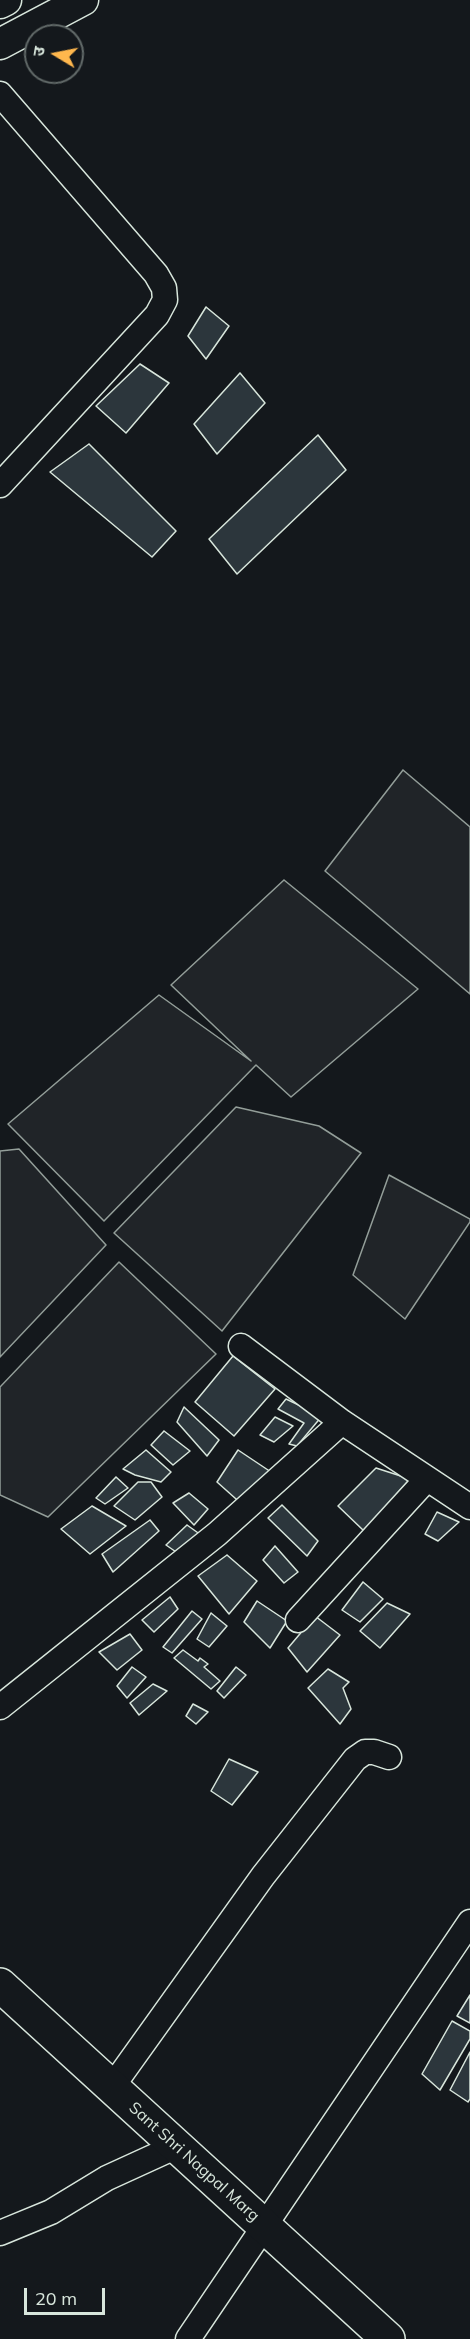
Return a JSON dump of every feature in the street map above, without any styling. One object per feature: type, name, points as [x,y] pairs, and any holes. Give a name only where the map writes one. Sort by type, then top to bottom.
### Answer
[{"type":"main road","name":"Sant Shri Nagpal Marg","points":[[0,1984],[388,2339]]},
{"type":"street","points":[[0,3],[6,0]]},
{"type":"street","points":[[0,44],[82,0]]},
{"type":"street","points":[[0,94],[156,274],[164,288],[165,300],[157,315],[0,485]]},
{"type":"street","points":[[241,1346],[342,1422],[470,1507]]},
{"type":"street","points":[[0,1707],[217,1534],[342,1422]]},
{"type":"street","points":[[298,1620],[427,1479]]},
{"type":"street","points":[[112,2087],[263,1876],[355,1759],[365,1752],[374,1752],[388,1757]]},
{"type":"street","points":[[188,2339],[266,2227],[470,1922]]},
{"type":"street","points":[[0,2233],[51,2212],[106,2178],[177,2145]]},
{"type":"shaded area","points":[[403,770],[470,827],[470,994],[325,871]]},
{"type":"shaded area","points":[[284,880],[418,989],[291,1097],[256,1065],[104,1221],[8,1124],[159,995],[251,1061],[171,985]]},
{"type":"shaded area","points":[[236,1107],[319,1126],[361,1153],[222,1331],[114,1233]]},
{"type":"shaded area","points":[[19,1149],[106,1245],[0,1357],[0,1151]]},
{"type":"shaded area","points":[[389,1175],[470,1219],[405,1319],[353,1275]]},
{"type":"shaded area","points":[[119,1262],[216,1354],[48,1517],[0,1495],[0,1387]]},
{"type":"building","points":[[206,307],[229,326],[206,359],[188,336]]},
{"type":"building","points":[[140,364],[169,383],[126,433],[96,406]]},
{"type":"building","points":[[240,373],[265,403],[217,454],[194,424]]},
{"type":"building","points":[[318,435],[346,470],[237,574],[209,539]]},
{"type":"building","points":[[89,444],[176,531],[152,557],[50,472]]},
{"type":"building","points":[[233,1356],[275,1389],[234,1436],[195,1402]]},
{"type":"building","points":[[286,1399],[322,1416],[297,1446],[289,1444],[304,1423],[278,1409]]},
{"type":"building","points":[[184,1407],[219,1440],[207,1456],[177,1422]]},
{"type":"building","points":[[275,1417],[293,1426],[274,1442],[260,1435]]},
{"type":"building","points":[[164,1431],[190,1451],[173,1465],[151,1445]]},
{"type":"building","points":[[146,1450],[171,1472],[161,1482],[123,1469]]},
{"type":"building","points":[[238,1450],[277,1476],[245,1507],[217,1482]]},
{"type":"building","points":[[376,1468],[410,1479],[364,1531],[338,1506]]},
{"type":"building","points":[[116,1477],[128,1488],[105,1504],[96,1498]]},
{"type":"building","points":[[138,1482],[151,1482],[162,1497],[135,1520],[114,1506]]},
{"type":"building","points":[[189,1493],[208,1509],[194,1525],[173,1503]]},
{"type":"building","points":[[282,1505],[318,1541],[307,1556],[268,1518]]},
{"type":"building","points":[[92,1506],[126,1526],[90,1554],[61,1529]]},
{"type":"building","points":[[437,1512],[459,1522],[438,1541],[425,1534]]},
{"type":"building","points":[[150,1520],[159,1531],[113,1572],[102,1554]]},
{"type":"building","points":[[187,1525],[201,1535],[179,1554],[166,1545]]},
{"type":"building","points":[[275,1546],[298,1572],[284,1583],[263,1560]]},
{"type":"building","points":[[227,1555],[257,1581],[229,1614],[198,1576]]},
{"type":"building","points":[[363,1582],[383,1599],[360,1622],[342,1610]]},
{"type":"building","points":[[170,1597],[178,1609],[154,1632],[142,1620]]},
{"type":"building","points":[[257,1601],[287,1621],[270,1648],[244,1622]]},
{"type":"building","points":[[387,1603],[410,1614],[380,1648],[360,1631]]},
{"type":"building","points":[[192,1611],[202,1619],[172,1653],[163,1647]]},
{"type":"building","points":[[211,1613],[227,1626],[209,1647],[197,1639]]},
{"type":"building","points":[[315,1616],[340,1635],[307,1672],[288,1648]]},
{"type":"building","points":[[130,1634],[142,1650],[117,1670],[99,1652]]},
{"type":"building","points":[[183,1650],[198,1661],[200,1658],[208,1664],[204,1667],[220,1681],[211,1689],[174,1658]]},
{"type":"building","points":[[132,1667],[146,1677],[127,1698],[117,1686]]},
{"type":"building","points":[[236,1667],[246,1675],[224,1698],[217,1691]]},
{"type":"building","points":[[328,1669],[349,1682],[343,1688],[351,1709],[340,1724],[308,1688]]},
{"type":"building","points":[[153,1684],[167,1691],[139,1715],[130,1703]]},
{"type":"building","points":[[193,1704],[208,1712],[196,1724],[186,1716]]},
{"type":"building","points":[[229,1759],[258,1772],[232,1805],[211,1791]]},
{"type":"building","points":[[470,1995],[470,2023],[457,2016]]},
{"type":"building","points":[[452,2021],[470,2031],[470,2039],[440,2090],[422,2074]]},
{"type":"building","points":[[470,2052],[470,2099],[468,2102],[450,2090]]}]
